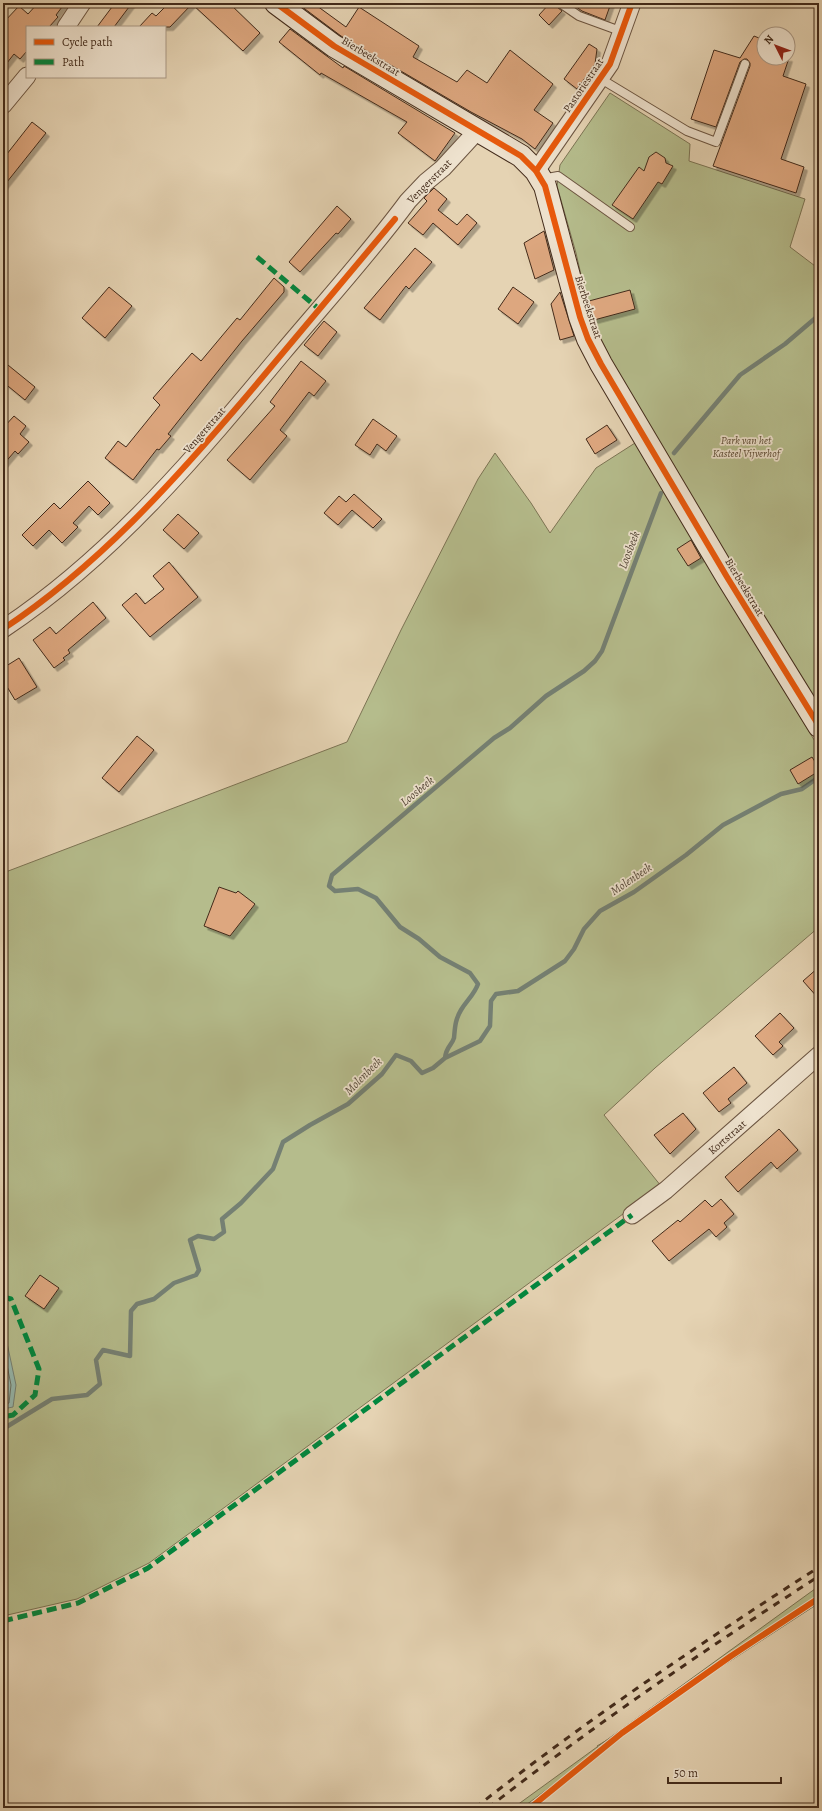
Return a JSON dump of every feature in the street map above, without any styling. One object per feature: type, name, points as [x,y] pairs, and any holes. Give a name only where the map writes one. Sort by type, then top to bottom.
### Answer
[{"type":"street","points":[[67,26],[82,3]]},
{"type":"street","name":"Bierbeekstraat","points":[[276,3],[334,46],[521,156],[539,175],[545,186],[588,339],[605,371],[719,563],[819,726]]},
{"type":"street","name":"Pastoriestraat","points":[[539,175],[610,64],[623,32],[632,3]]},
{"type":"street","points":[[3,105],[26,77]]},
{"type":"street","name":"Vengerstraat","points":[[3,629],[55,590],[139,516],[204,445],[408,201],[426,182],[443,168],[477,131]]},
{"type":"street","name":"Kortstraat","points":[[632,1215],[666,1190],[819,1055]]},
{"type":"lane","points":[[560,4],[579,16],[623,32]]},
{"type":"lane","points":[[601,79],[688,131],[716,142],[745,64]]},
{"type":"lane","points":[[539,175],[558,176],[630,227]]},
{"type":"green space","name":"Park van het Kasteel Vijverhof","points":[[610,93],[690,144],[689,161],[805,199],[790,247],[819,269],[819,708],[647,426],[595,336],[576,253],[557,186],[560,165]]},
{"type":"green space","points":[[635,443],[819,748],[819,927],[655,1068],[604,1115],[661,1186],[149,1563],[77,1599],[3,1616],[3,873],[347,742],[401,630],[478,479],[495,453],[531,503],[550,533],[596,468]]},
{"type":"green space","points":[[819,1586],[819,1603],[629,1727],[605,1741]]},
{"type":"green space","points":[[598,1747],[600,1750],[522,1808],[513,1808]]},
{"type":"water","points":[[3,1334],[7,1343],[16,1385],[13,1407],[3,1409]]},
{"type":"building","points":[[38,3],[65,3],[56,15],[58,17],[50,26],[26,26],[26,52],[20,59],[14,54],[3,68],[3,23],[19,6],[28,14]]},
{"type":"building","points":[[115,3],[132,3],[115,26],[98,26]]},
{"type":"building","points":[[169,3],[229,3],[260,33],[243,51],[192,4],[170,27],[140,26],[152,13],[156,16]]},
{"type":"building","points":[[297,3],[313,3],[346,27],[359,7],[419,46],[413,57],[457,82],[467,70],[487,83],[510,50],[553,84],[534,110],[553,123],[535,149],[522,139],[471,112],[341,36]]},
{"type":"building","points":[[550,3],[555,3],[562,11],[549,25],[539,15]]},
{"type":"building","points":[[571,3],[611,3],[605,20],[582,11]]},
{"type":"building","points":[[290,29],[343,68],[344,66],[455,133],[435,161],[398,133],[407,122],[321,73],[320,75],[279,42]]},
{"type":"building","points":[[754,36],[756,37],[756,66],[786,66],[783,76],[806,84],[781,159],[804,167],[796,193],[713,166],[750,66],[747,59],[740,62],[716,127],[691,119],[714,50],[740,58]]},
{"type":"building","points":[[589,44],[597,49],[595,64],[577,89],[564,79]]},
{"type":"building","points":[[32,122],[46,133],[3,187],[3,159]]},
{"type":"building","points":[[656,152],[665,158],[666,163],[673,166],[662,184],[658,182],[633,219],[612,205],[639,167],[644,171],[649,157]]},
{"type":"building","points":[[434,188],[447,199],[438,210],[457,225],[467,214],[477,223],[458,245],[433,223],[423,235],[408,223],[427,201],[424,198]]},
{"type":"building","points":[[337,206],[351,219],[300,272],[289,262]]},
{"type":"building","points":[[544,231],[554,270],[535,279],[524,243]]},
{"type":"building","points":[[415,248],[432,262],[409,289],[406,286],[380,320],[364,308]]},
{"type":"building","points":[[274,278],[284,287],[284,292],[242,341],[168,434],[171,436],[159,450],[157,449],[133,480],[105,458],[118,441],[126,447],[160,405],[153,398],[192,353],[201,361],[237,318],[240,320]]},
{"type":"building","points":[[109,287],[132,306],[105,338],[82,318]]},
{"type":"building","points":[[513,287],[534,302],[518,324],[498,309]]},
{"type":"building","points":[[630,290],[635,309],[594,320],[589,301]]},
{"type":"building","points":[[560,292],[574,336],[560,340],[551,304]]},
{"type":"building","points":[[324,321],[337,332],[318,356],[304,345]]},
{"type":"building","points":[[3,361],[35,387],[25,400],[3,382]]},
{"type":"building","points":[[301,361],[326,381],[314,396],[309,392],[280,430],[287,436],[250,480],[227,460],[275,406],[270,402]]},
{"type":"building","points":[[14,416],[26,426],[20,434],[29,442],[18,454],[15,451],[3,465],[3,428]]},
{"type":"building","points":[[373,419],[397,436],[386,451],[377,444],[370,455],[355,445]]},
{"type":"building","points":[[607,425],[617,440],[595,454],[586,439]]},
{"type":"building","points":[[88,481],[110,503],[98,515],[89,506],[73,523],[78,527],[62,543],[49,530],[33,546],[22,535],[54,503],[60,509]]},
{"type":"building","points":[[354,494],[382,519],[373,528],[352,510],[338,525],[324,513],[339,496],[346,502]]},
{"type":"building","points":[[178,514],[199,533],[184,549],[163,530]]},
{"type":"building","points":[[691,540],[701,558],[688,566],[677,549]]},
{"type":"building","points":[[169,562],[198,597],[150,637],[122,605],[136,593],[145,604],[164,589],[153,576]]},
{"type":"building","points":[[93,602],[106,618],[68,650],[70,653],[63,658],[65,660],[54,668],[33,640],[50,627],[56,634]]},
{"type":"building","points":[[19,658],[37,687],[15,700],[3,680],[3,668]]},
{"type":"building","points":[[137,736],[154,750],[119,792],[102,778]]},
{"type":"building","points":[[812,757],[819,768],[819,771],[798,784],[790,770]]},
{"type":"building","points":[[219,887],[236,893],[238,891],[255,904],[230,936],[204,926]]},
{"type":"building","points":[[819,967],[819,999],[803,981]]},
{"type":"building","points":[[780,1013],[794,1028],[779,1042],[783,1046],[773,1055],[755,1036]]},
{"type":"building","points":[[734,1067],[747,1083],[728,1099],[731,1103],[719,1112],[703,1093]]},
{"type":"building","points":[[683,1113],[696,1129],[670,1154],[654,1135]]},
{"type":"building","points":[[779,1129],[798,1150],[777,1169],[771,1162],[738,1192],[725,1177]]},
{"type":"building","points":[[721,1199],[734,1214],[724,1223],[727,1227],[716,1237],[709,1229],[669,1261],[652,1241],[678,1220],[680,1222],[705,1200],[712,1207]]},
{"type":"building","points":[[40,1275],[59,1288],[44,1309],[25,1296]]},
{"type":"waterway","name":"Loosbeek","points":[[674,453],[740,375],[785,344],[819,315]]},
{"type":"waterway","name":"Loosbeek","points":[[445,1058],[454,1038],[459,1014],[478,984],[470,973],[440,957],[419,939],[400,927],[376,898],[358,889],[335,891],[329,886],[332,875],[494,738],[510,728],[546,696],[584,671],[595,661],[602,651],[661,493]]},
{"type":"waterway","name":"Molenbeek","points":[[3,1429],[52,1399],[87,1395],[100,1384],[96,1360],[103,1350],[130,1356],[131,1311],[137,1304],[154,1299],[174,1283],[196,1275],[199,1270],[190,1240],[198,1236],[214,1239],[224,1232],[222,1219],[241,1203],[273,1169],[283,1142],[348,1104],[382,1074],[396,1055],[411,1061],[422,1073],[433,1068],[445,1058],[480,1041],[490,1026],[491,1001],[496,994],[518,991],[565,961],[574,949],[584,929],[600,911],[634,892],[686,855],[723,825],[781,794],[802,789],[819,777]]},
{"type":"railway","points":[[475,1808],[559,1744],[644,1683],[819,1567]]},
{"type":"railway","points":[[488,1808],[528,1777],[651,1688],[819,1576]]},
{"type":"marked path","points":[[257,257],[319,309]]},
{"type":"marked path","points":[[3,1621],[78,1603],[148,1568],[632,1215]]},
{"type":"marked path","points":[[3,1297],[11,1299],[39,1369],[35,1395],[13,1415],[3,1417]]},
{"type":"cycle path","points":[[276,3],[334,46],[521,156],[536,171],[545,186],[580,317],[588,339],[601,364],[727,577],[819,726]]},
{"type":"cycle path","points":[[536,171],[610,64],[632,3]]},
{"type":"cycle path","points":[[3,629],[70,579],[102,551],[162,492],[245,398],[395,219]]},
{"type":"cycle path","points":[[530,1808],[622,1733],[731,1656],[819,1598]]}]
